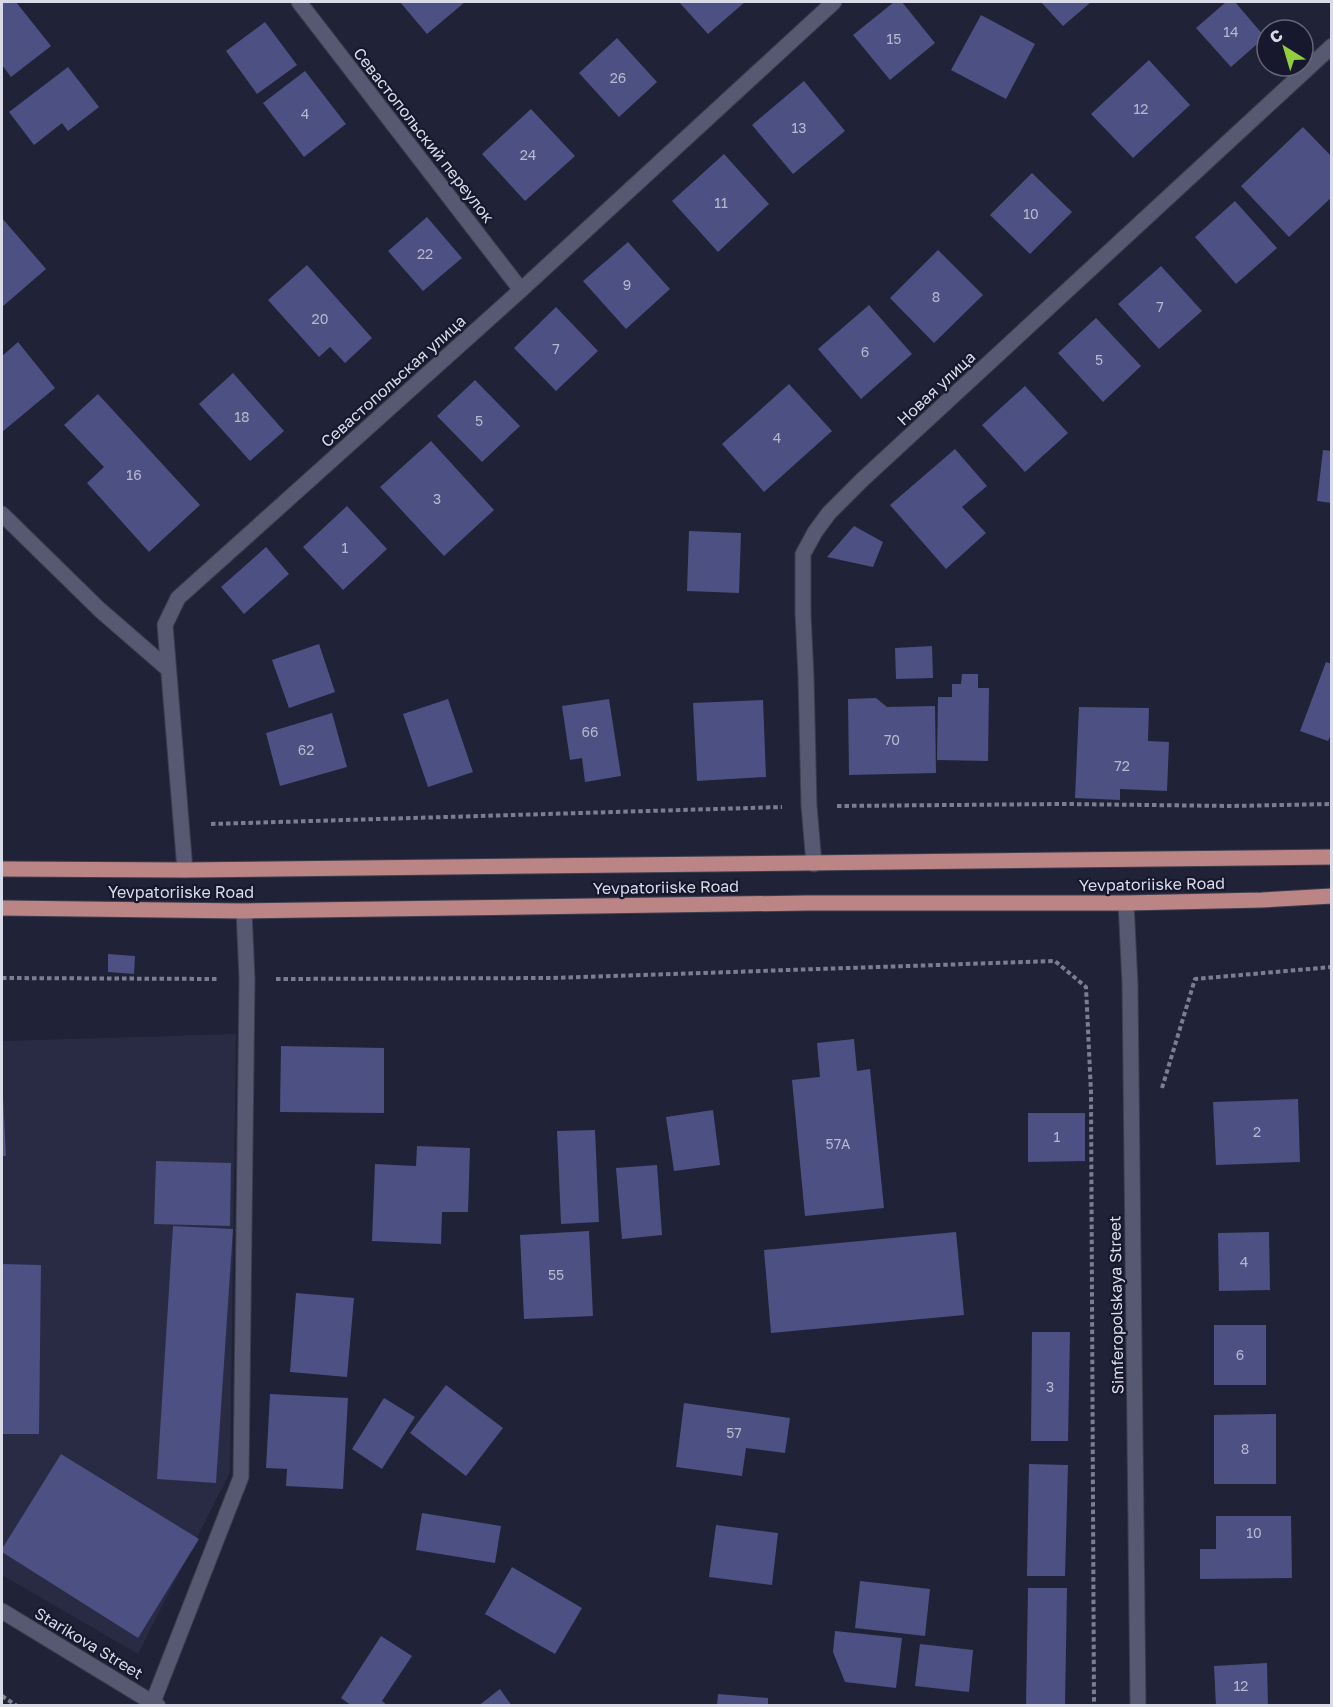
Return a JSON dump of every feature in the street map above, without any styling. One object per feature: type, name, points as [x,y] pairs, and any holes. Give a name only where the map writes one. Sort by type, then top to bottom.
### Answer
[{"type":"main road","name":"Yevpatoriiske Road","points":[[2,869],[185,870],[1332,857]]},
{"type":"main road","name":"Yevpatoriiske Road","points":[[2,908],[244,910],[807,903],[1126,903],[1332,896]]},
{"type":"street","name":"Севастопольский переулок","points":[[299,2],[521,290]]},
{"type":"street","name":"Севастопольская улица","points":[[185,870],[165,626],[178,598],[521,290],[834,2]]},
{"type":"street","name":"Новая улица","points":[[814,864],[809,806],[803,614],[804,554],[815,532],[829,513],[880,464],[1332,46]]},
{"type":"street","points":[[2,514],[100,610],[168,669]]},
{"type":"street","name":"Simferopolskaya Street","points":[[1126,903],[1130,984],[1138,1706]]},
{"type":"street","points":[[154,1704],[241,1477],[247,979],[244,910]]},
{"type":"street","name":"Starikova Street","points":[[2,1611],[154,1704]]},
{"type":"path","points":[[182,827],[225,822],[809,806],[1332,804]]},
{"type":"path","points":[[2,978],[553,978],[1055,961],[1086,987],[1091,1093],[1095,1706]]},
{"type":"path","points":[[1195,979],[1332,967]]},
{"type":"path","points":[[2,1696],[17,1706]]},
{"type":"shaded area","points":[[236,1034],[230,1472],[138,1654],[2,1575],[2,1041]]},
{"type":"building","points":[[16,2],[51,46],[11,77],[2,65],[2,4]]},
{"type":"building","points":[[400,2],[465,2],[427,34]]},
{"type":"building","points":[[679,2],[745,2],[708,34]]},
{"type":"building","points":[[894,2],[902,2],[935,43],[890,80],[853,35]]},
{"type":"building","points":[[1041,2],[1091,2],[1063,26]]},
{"type":"building","points":[[1226,2],[1235,2],[1255,25],[1255,46],[1231,67],[1196,28]]},
{"type":"building","points":[[981,15],[1035,44],[1006,99],[951,70]]},
{"type":"building","points":[[265,22],[297,65],[257,94],[226,51]]},
{"type":"building","points":[[617,38],[657,82],[619,117],[579,73]]},
{"type":"building","points":[[1149,60],[1190,105],[1133,158],[1091,114]]},
{"type":"building","points":[[68,67],[99,107],[68,131],[62,123],[34,145],[9,112]]},
{"type":"building","points":[[305,71],[346,124],[304,157],[263,103]]},
{"type":"building","points":[[804,81],[845,131],[793,174],[752,125]]},
{"type":"building","points":[[531,109],[575,156],[525,201],[482,154]]},
{"type":"building","points":[[1303,127],[1332,157],[1332,197],[1289,237],[1241,186]]},
{"type":"building","points":[[724,154],[769,204],[718,252],[672,201]]},
{"type":"building","points":[[1032,173],[1072,212],[1030,254],[990,215]]},
{"type":"building","points":[[1235,201],[1277,248],[1236,284],[1195,237]]},
{"type":"building","points":[[427,217],[462,258],[423,291],[388,251]]},
{"type":"building","points":[[2,218],[46,269],[2,307]]},
{"type":"building","points":[[628,242],[670,289],[626,329],[583,281]]},
{"type":"building","points":[[938,250],[983,295],[934,343],[890,298]]},
{"type":"building","points":[[307,265],[372,338],[345,363],[330,347],[319,357],[268,300]]},
{"type":"building","points":[[1161,266],[1202,311],[1159,349],[1118,304]]},
{"type":"building","points":[[869,305],[912,354],[861,399],[818,349]]},
{"type":"building","points":[[556,307],[598,351],[556,391],[514,348]]},
{"type":"building","points":[[1096,318],[1141,366],[1103,402],[1058,353]]},
{"type":"building","points":[[18,342],[55,388],[2,432],[2,356]]},
{"type":"building","points":[[233,373],[284,431],[250,461],[199,404]]},
{"type":"building","points":[[475,380],[520,426],[482,462],[437,416]]},
{"type":"building","points":[[789,384],[832,431],[764,492],[722,444]]},
{"type":"building","points":[[1025,386],[1068,433],[1025,472],[982,425]]},
{"type":"building","points":[[98,394],[200,505],[149,552],[87,483],[104,467],[64,425]]},
{"type":"building","points":[[431,441],[494,510],[444,556],[380,487]]},
{"type":"building","points":[[955,449],[987,486],[962,507],[986,533],[946,569],[890,505]]},
{"type":"building","points":[[1323,450],[1332,451],[1332,503],[1317,501]]},
{"type":"building","points":[[347,506],[387,549],[343,590],[303,547]]},
{"type":"building","points":[[854,526],[883,542],[873,567],[827,557]]},
{"type":"building","points":[[689,531],[741,533],[739,593],[687,591]]},
{"type":"building","points":[[266,547],[289,574],[244,614],[221,587]]},
{"type":"building","points":[[319,644],[335,692],[289,708],[272,660]]},
{"type":"building","points":[[932,646],[933,678],[896,679],[895,648]]},
{"type":"building","points":[[1326,662],[1332,664],[1332,733],[1328,741],[1300,731]]},
{"type":"building","points":[[962,674],[978,674],[978,688],[989,688],[988,761],[937,760],[938,697],[952,697],[952,684],[961,684]]},
{"type":"building","points":[[876,698],[887,707],[935,706],[936,773],[849,775],[848,699]]},
{"type":"building","points":[[448,699],[473,772],[428,787],[403,714]]},
{"type":"building","points":[[609,699],[621,776],[585,782],[582,758],[570,760],[562,706]]},
{"type":"building","points":[[763,700],[766,777],[697,781],[693,703]]},
{"type":"building","points":[[1079,707],[1149,708],[1148,741],[1169,742],[1167,791],[1120,789],[1120,800],[1075,798]]},
{"type":"building","points":[[332,713],[347,767],[280,786],[266,733]]},
{"type":"building","points":[[108,954],[135,956],[134,974],[108,972]]},
{"type":"building","points":[[854,1039],[857,1071],[870,1069],[884,1208],[805,1216],[792,1080],[820,1077],[817,1043]]},
{"type":"building","points":[[281,1046],[384,1048],[384,1113],[280,1112]]},
{"type":"building","points":[[3,1096],[6,1156],[2,1156]]},
{"type":"building","points":[[1298,1099],[1300,1162],[1216,1165],[1213,1102]]},
{"type":"building","points":[[713,1110],[720,1165],[674,1171],[666,1117]]},
{"type":"building","points":[[1028,1113],[1085,1113],[1085,1161],[1028,1162]]},
{"type":"building","points":[[595,1130],[599,1222],[561,1224],[557,1131]]},
{"type":"building","points":[[417,1146],[470,1148],[468,1212],[442,1212],[441,1244],[372,1241],[375,1164],[416,1166]]},
{"type":"building","points":[[156,1161],[231,1163],[230,1226],[154,1224]]},
{"type":"building","points":[[657,1165],[662,1235],[622,1239],[616,1168]]},
{"type":"building","points":[[173,1226],[233,1229],[216,1483],[157,1479]]},
{"type":"building","points":[[589,1231],[593,1316],[524,1319],[520,1235]]},
{"type":"building","points":[[956,1232],[964,1315],[771,1333],[764,1250]]},
{"type":"building","points":[[1269,1232],[1270,1290],[1219,1291],[1218,1233]]},
{"type":"building","points":[[2,1264],[41,1265],[39,1434],[2,1434]]},
{"type":"building","points":[[296,1293],[354,1298],[347,1377],[290,1372]]},
{"type":"building","points":[[1214,1325],[1266,1325],[1266,1385],[1214,1385]]},
{"type":"building","points":[[1032,1332],[1070,1332],[1068,1441],[1031,1441]]},
{"type":"building","points":[[446,1385],[503,1428],[466,1476],[410,1433]]},
{"type":"building","points":[[270,1394],[348,1398],[343,1489],[286,1486],[287,1469],[266,1468]]},
{"type":"building","points":[[384,1398],[415,1417],[382,1469],[352,1449]]},
{"type":"building","points":[[684,1403],[790,1418],[785,1453],[746,1448],[742,1476],[676,1467]]},
{"type":"building","points":[[1276,1414],[1276,1484],[1214,1484],[1214,1415]]},
{"type":"building","points":[[61,1454],[199,1539],[138,1638],[2,1552]]},
{"type":"building","points":[[1029,1464],[1068,1465],[1065,1576],[1027,1576]]},
{"type":"building","points":[[422,1513],[501,1526],[495,1563],[416,1550]]},
{"type":"building","points":[[1216,1516],[1291,1516],[1292,1578],[1200,1579],[1200,1549],[1216,1549]]},
{"type":"building","points":[[716,1525],[778,1533],[772,1585],[709,1577]]},
{"type":"building","points":[[512,1567],[582,1608],[555,1654],[485,1614]]},
{"type":"building","points":[[860,1581],[930,1589],[925,1636],[855,1628]]},
{"type":"building","points":[[1028,1588],[1067,1588],[1065,1706],[1026,1706]]},
{"type":"building","points":[[835,1631],[902,1638],[896,1688],[845,1682],[833,1652]]},
{"type":"building","points":[[381,1636],[412,1656],[382,1701],[388,1706],[352,1706],[341,1698]]},
{"type":"building","points":[[920,1644],[973,1650],[969,1692],[915,1686]]},
{"type":"building","points":[[1267,1663],[1268,1706],[1216,1706],[1214,1666]]},
{"type":"building","points":[[500,1689],[512,1706],[478,1706]]},
{"type":"building","points":[[718,1694],[768,1698],[768,1706],[717,1706]]}]
